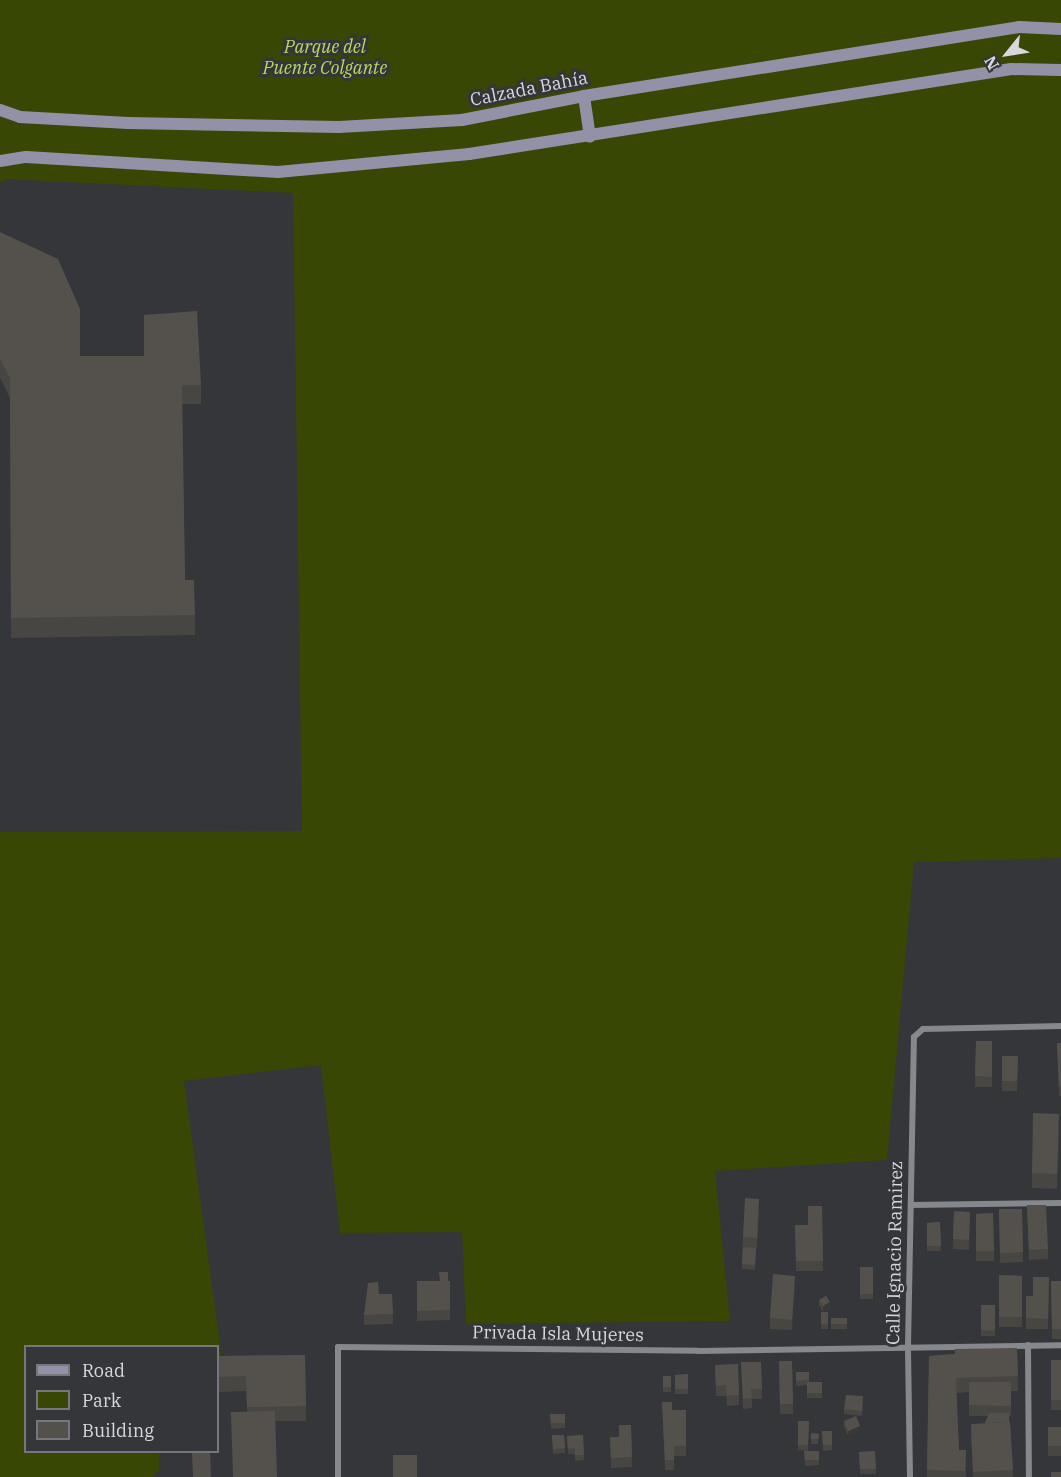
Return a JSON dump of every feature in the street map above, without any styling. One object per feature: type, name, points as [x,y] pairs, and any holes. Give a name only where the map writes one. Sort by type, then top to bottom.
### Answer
[{"type":"main road","name":"Calzada Bahía","points":[[0,110],[20,117],[96,121],[339,127],[462,120],[584,96],[1019,27],[1061,29]]},
{"type":"main road","points":[[0,161],[26,157],[278,172],[469,154],[590,137],[884,86],[1011,69],[1061,70]]},
{"type":"main road","points":[[584,96],[590,137]]},
{"type":"street","name":"Calle Ignacio Ramirez","points":[[910,1477],[908,1347],[917,1031],[1061,1026]]},
{"type":"street","points":[[911,1205],[1061,1203]]},
{"type":"street","points":[[1028,1345],[1029,1477]]},
{"type":"street","points":[[908,1347],[1061,1345]]},
{"type":"street","name":"Privada Isla Mujeres","points":[[338,1477],[338,1347],[698,1351],[908,1347]]},
{"type":"green space","name":"Parque del Puente Colgante","points":[[0,0],[1061,0],[1061,858],[914,862],[887,1160],[715,1171],[730,1321],[466,1324],[462,1232],[340,1233],[321,1065],[184,1081],[222,1359],[219,1359],[219,1345],[24,1345],[24,1453],[159,1453],[159,1470],[152,1477],[0,1477],[0,832],[302,831],[293,193],[6,179],[0,183]]},
{"type":"building","points":[[0,232],[58,259],[80,309],[80,356],[144,356],[144,315],[197,311],[201,385],[182,385],[185,580],[194,580],[195,615],[11,618],[10,378],[0,358]]},
{"type":"building","points":[[976,1041],[992,1041],[992,1077],[975,1076]]},
{"type":"building","points":[[1057,1043],[1061,1043],[1061,1086],[1059,1086]]},
{"type":"building","points":[[1002,1056],[1018,1056],[1017,1081],[1002,1081]]},
{"type":"building","points":[[1033,1113],[1059,1114],[1057,1174],[1032,1173]]},
{"type":"building","points":[[745,1198],[759,1199],[757,1238],[743,1237]]},
{"type":"building","points":[[1027,1205],[1046,1205],[1048,1249],[1029,1250]]},
{"type":"building","points":[[808,1206],[822,1206],[823,1261],[796,1261],[795,1225],[808,1225]]},
{"type":"building","points":[[999,1209],[1022,1209],[1023,1252],[1000,1253]]},
{"type":"building","points":[[954,1211],[970,1212],[969,1240],[953,1239]]},
{"type":"building","points":[[993,1213],[994,1251],[976,1251],[976,1214]]},
{"type":"building","points":[[940,1222],[941,1246],[927,1246],[927,1223]]},
{"type":"building","points":[[743,1247],[756,1248],[755,1265],[742,1264]]},
{"type":"building","points":[[860,1267],[873,1267],[873,1294],[860,1294]]},
{"type":"building","points":[[439,1272],[448,1272],[448,1281],[440,1281]]},
{"type":"building","points":[[773,1274],[795,1276],[792,1320],[770,1318]]},
{"type":"building","points":[[999,1275],[1022,1276],[1022,1317],[999,1317]]},
{"type":"building","points":[[1033,1277],[1049,1277],[1048,1319],[1026,1318],[1026,1296],[1033,1296]]},
{"type":"building","points":[[417,1281],[450,1281],[450,1310],[417,1311]]},
{"type":"building","points":[[1051,1281],[1061,1281],[1061,1329],[1052,1329]]},
{"type":"building","points":[[378,1282],[379,1294],[392,1294],[393,1314],[364,1315],[368,1283]]},
{"type":"building","points":[[826,1296],[830,1302],[823,1306],[819,1300]]},
{"type":"building","points":[[981,1305],[995,1305],[995,1331],[981,1330]]},
{"type":"building","points":[[821,1312],[828,1312],[828,1324],[821,1324]]},
{"type":"building","points":[[831,1318],[847,1318],[847,1324],[831,1324]]},
{"type":"building","points":[[1017,1348],[1018,1376],[955,1378],[955,1349]]},
{"type":"building","points":[[955,1354],[959,1450],[966,1450],[965,1471],[927,1470],[929,1356]]},
{"type":"building","points":[[305,1355],[306,1406],[247,1407],[246,1376],[219,1377],[219,1356]]},
{"type":"building","points":[[1051,1360],[1061,1360],[1061,1400],[1051,1400]]},
{"type":"building","points":[[779,1361],[792,1361],[793,1404],[780,1404]]},
{"type":"building","points":[[741,1362],[761,1362],[762,1389],[751,1389],[752,1398],[743,1399]]},
{"type":"building","points":[[738,1364],[739,1395],[727,1396],[726,1385],[716,1386],[715,1365]]},
{"type":"building","points":[[796,1372],[809,1372],[809,1380],[796,1381]]},
{"type":"building","points":[[688,1374],[688,1389],[675,1389],[675,1375]]},
{"type":"building","points":[[663,1376],[671,1376],[671,1387],[663,1387]]},
{"type":"building","points":[[807,1382],[822,1382],[822,1393],[807,1393]]},
{"type":"building","points":[[969,1382],[1011,1382],[1011,1406],[969,1405]]},
{"type":"building","points":[[846,1395],[863,1396],[862,1411],[844,1409]]},
{"type":"building","points":[[662,1402],[672,1402],[672,1410],[686,1410],[686,1446],[674,1446],[674,1460],[665,1460]]},
{"type":"building","points":[[275,1411],[277,1477],[233,1477],[231,1412]]},
{"type":"building","points":[[989,1413],[1009,1413],[1009,1422],[985,1423]]},
{"type":"building","points":[[550,1414],[565,1414],[565,1423],[551,1423]]},
{"type":"building","points":[[856,1416],[860,1426],[848,1431],[844,1421]]},
{"type":"building","points":[[798,1421],[809,1421],[808,1445],[798,1445]]},
{"type":"building","points":[[1010,1422],[1013,1470],[973,1472],[971,1424]]},
{"type":"building","points":[[619,1425],[631,1425],[632,1457],[611,1458],[610,1437],[619,1437]]},
{"type":"building","points":[[1048,1427],[1061,1427],[1061,1446],[1048,1446]]},
{"type":"building","points":[[822,1431],[832,1431],[832,1445],[823,1445]]},
{"type":"building","points":[[811,1433],[819,1434],[818,1439],[811,1439]]},
{"type":"building","points":[[552,1435],[564,1435],[565,1448],[553,1449]]},
{"type":"building","points":[[583,1435],[584,1455],[575,1455],[575,1448],[568,1449],[567,1436]]},
{"type":"building","points":[[804,1451],[819,1451],[819,1460],[805,1460]]},
{"type":"building","points":[[875,1451],[876,1469],[860,1469],[859,1452]]},
{"type":"building","points":[[192,1453],[210,1453],[211,1477],[193,1477]]},
{"type":"building","points":[[393,1455],[417,1455],[417,1477],[393,1477]]},
{"type":"building","points":[[1051,1472],[1061,1472],[1061,1477],[1051,1477]]}]
